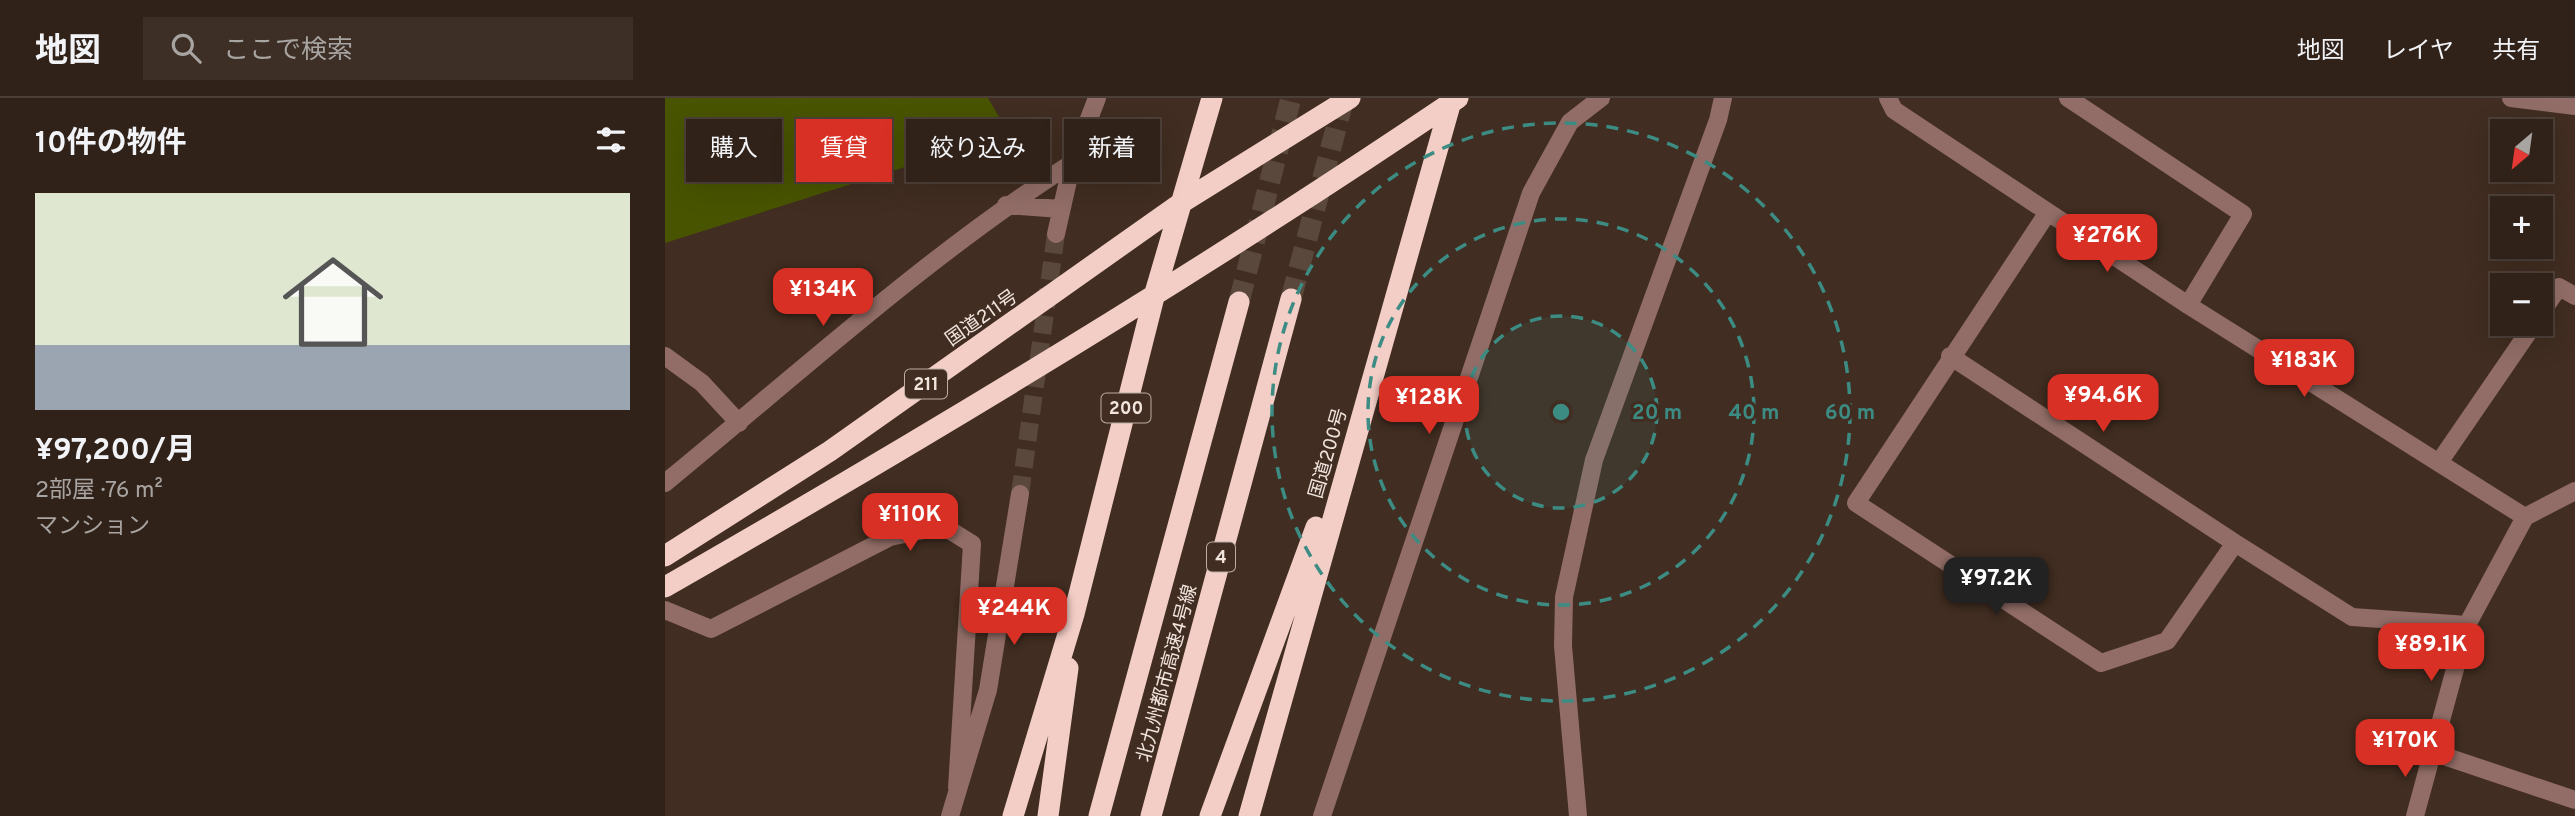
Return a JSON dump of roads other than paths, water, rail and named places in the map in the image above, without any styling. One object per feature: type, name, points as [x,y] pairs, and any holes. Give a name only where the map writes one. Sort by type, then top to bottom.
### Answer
[{"type":"highway","name":"200","points":[[1013,816],[1074,614],[1155,293],[1212,98]]},
{"type":"highway","points":[[1181,204],[1350,98]]},
{"type":"highway","name":"国道200号","points":[[1155,293],[1454,100]]},
{"type":"highway","name":"国道200号","points":[[1249,816],[1373,370],[1454,100]]},
{"type":"highway","name":"国道211号","points":[[665,556],[830,452],[1181,204]]},
{"type":"highway","name":"211","points":[[665,587],[819,499],[1155,293]]},
{"type":"highway","name":"北九州都市高速4号線","points":[[1151,816],[1291,299]]},
{"type":"highway","name":"北九州都市高速4号線","points":[[1100,816],[1239,302]]},
{"type":"highway","points":[[1210,816],[1373,370]]},
{"type":"highway","points":[[1048,816],[1074,614]]},
{"type":"street","points":[[1322,816],[1531,193],[1570,122],[1601,98]]},
{"type":"street","points":[[1579,816],[1563,646],[1564,597],[1594,460],[1718,120],[1723,98]]},
{"type":"street","points":[[1888,98],[1894,110],[2188,305],[2440,461],[2525,517]]},
{"type":"street","points":[[2068,98],[2243,214],[2188,305]]},
{"type":"street","points":[[2511,98],[2575,106]]},
{"type":"street","points":[[1087,119],[1094,99]]},
{"type":"street","points":[[665,483],[1006,205],[1064,168]]},
{"type":"street","points":[[1056,234],[1067,182]]},
{"type":"street","points":[[1006,205],[1061,209]]},
{"type":"street","points":[[2048,212],[1950,356],[1856,502],[2101,663],[2167,641],[2235,543]]},
{"type":"street","points":[[2553,296],[2559,288],[2575,296]]},
{"type":"street","points":[[2440,461],[2526,336]]},
{"type":"street","points":[[665,356],[702,383],[739,423]]},
{"type":"street","points":[[1950,356],[2352,617],[2467,625]]},
{"type":"street","points":[[2415,816],[2467,625],[2525,517],[2575,491]]},
{"type":"street","points":[[950,816],[988,690],[1020,494]]},
{"type":"street","points":[[665,610],[711,629],[890,537],[943,526],[972,544],[957,788]]},
{"type":"street","points":[[2432,752],[2575,800]]},
{"type":"tunnel","points":[[1239,302],[1291,98]]},
{"type":"tunnel","points":[[1291,299],[1344,98]]},
{"type":"tunnel","points":[[1020,494],[1056,234]]}]
